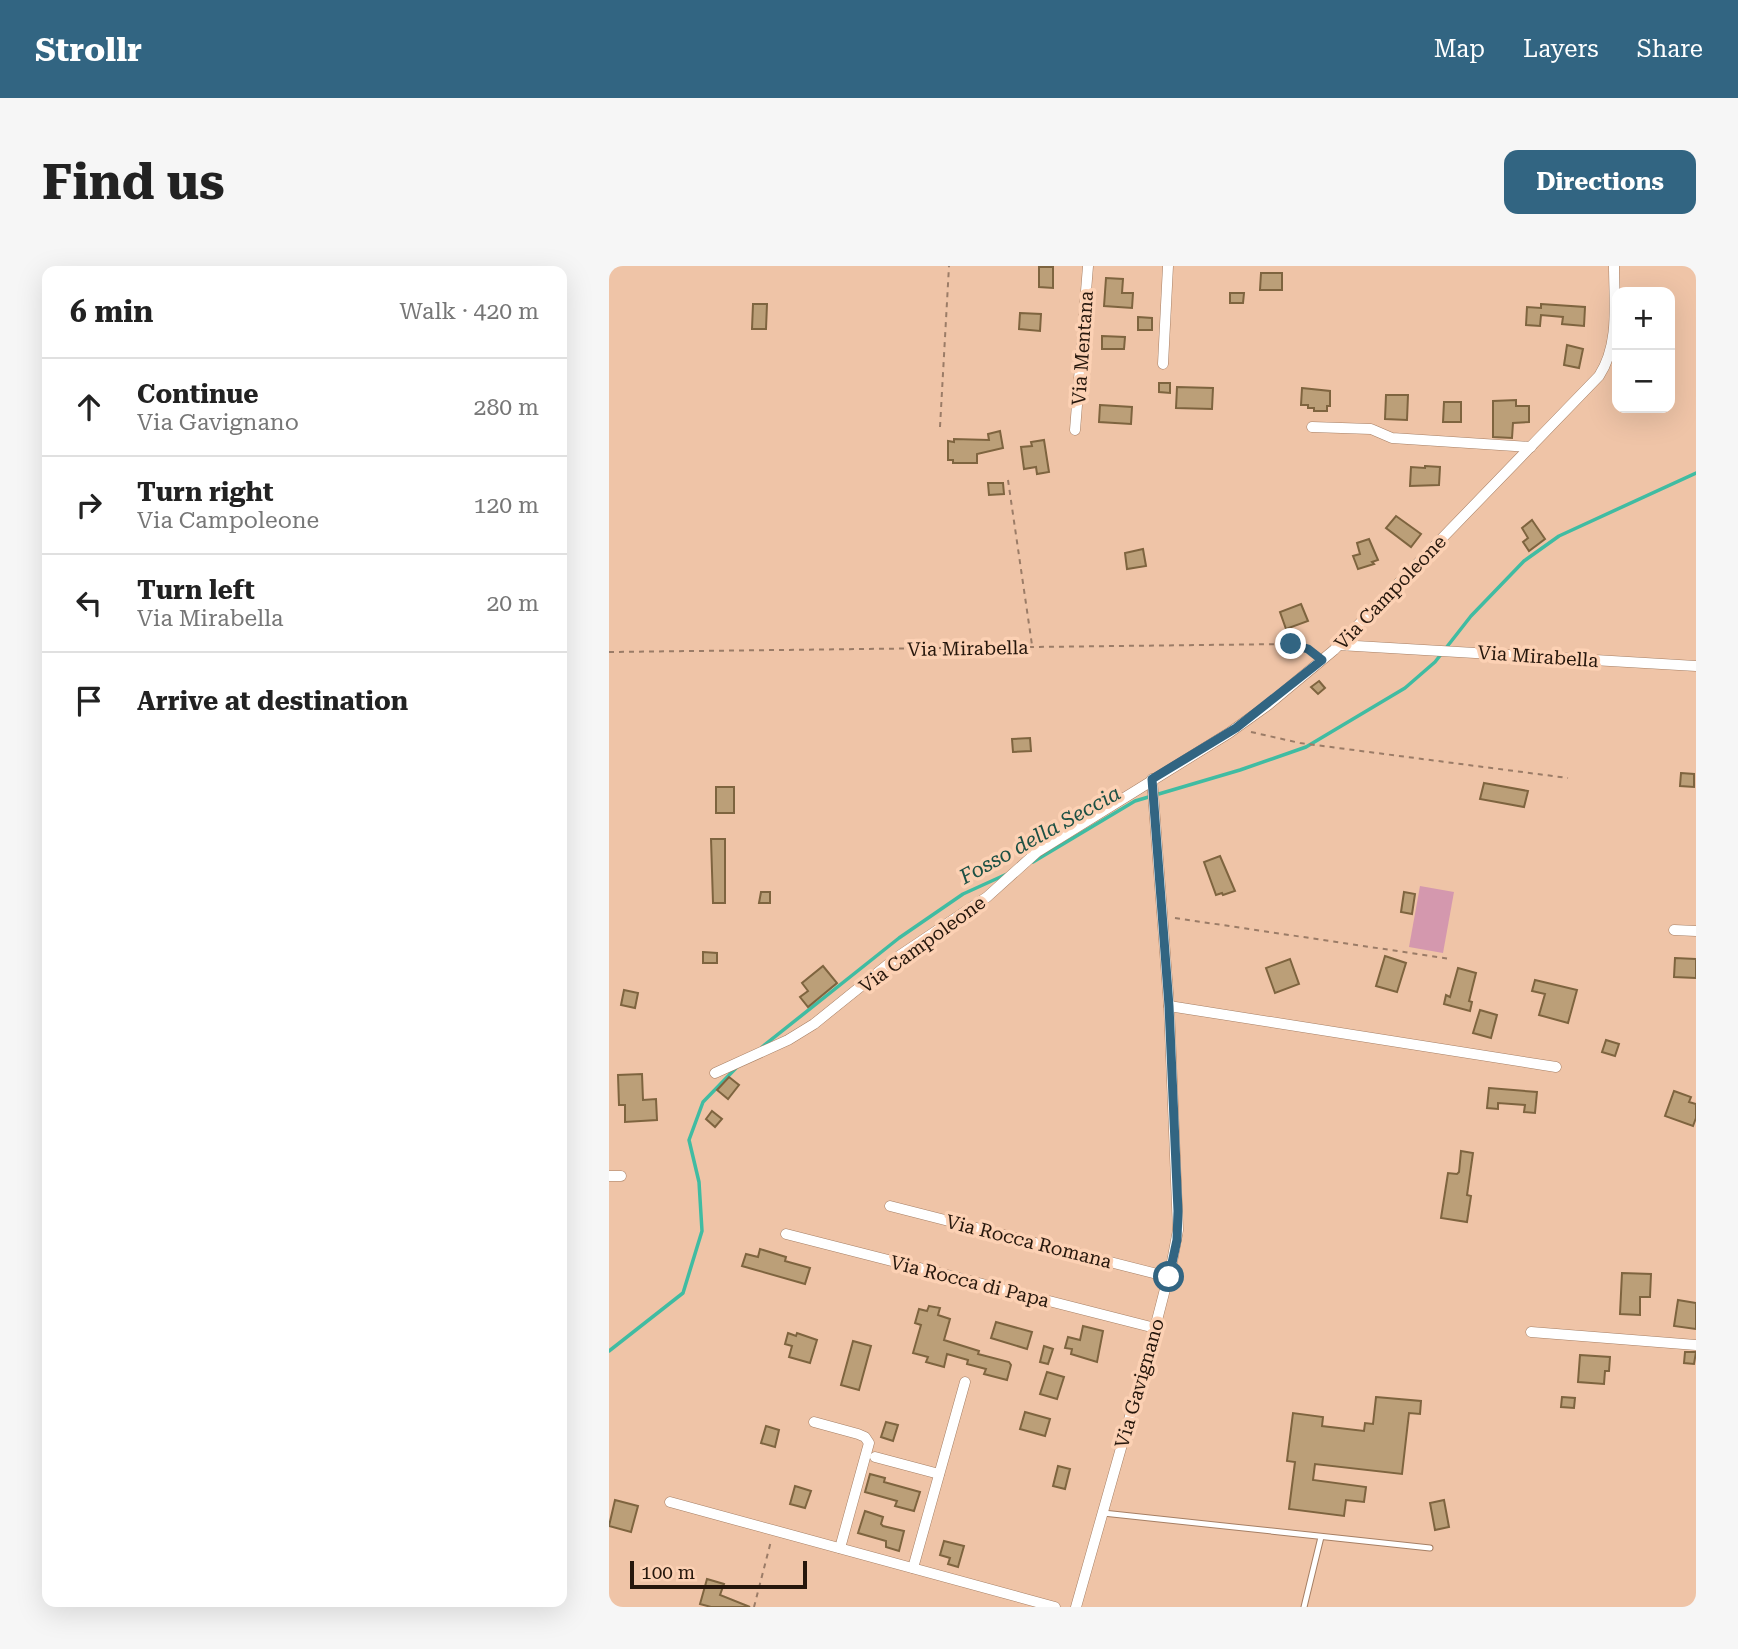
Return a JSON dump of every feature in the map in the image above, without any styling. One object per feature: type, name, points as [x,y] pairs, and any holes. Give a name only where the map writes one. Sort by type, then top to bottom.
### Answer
[{"type":"street","name":"Via Mentana","points":[[1075,430],[1088,266]]},
{"type":"street","points":[[1163,364],[1167,266]]},
{"type":"street","name":"Via Campoleone","points":[[715,1073],[814,1024],[892,961],[977,905],[1027,860],[1236,728],[1339,645],[1591,386],[1607,362],[1614,325],[1614,266]]},
{"type":"street","points":[[1312,427],[1371,429],[1392,438],[1531,447]]},
{"type":"street","name":"Via Mirabella","points":[[1339,645],[1696,666]]},
{"type":"street","name":"Via Gavignano","points":[[1076,1607],[1155,1328],[1177,1240],[1169,1006],[1152,779]]},
{"type":"street","points":[[1674,930],[1696,931]]},
{"type":"street","points":[[1169,1006],[1556,1067]]},
{"type":"street","points":[[609,1175],[621,1176]]},
{"type":"street","name":"Via Rocca Romana","points":[[890,1206],[1169,1277]]},
{"type":"street","name":"Via Rocca di Papa","points":[[786,1234],[1155,1328]]},
{"type":"street","points":[[1531,1332],[1696,1345]]},
{"type":"street","points":[[913,1568],[965,1382]]},
{"type":"street","points":[[814,1422],[858,1434],[865,1437],[869,1443],[840,1548]]},
{"type":"street","points":[[875,1457],[939,1474]]},
{"type":"street","points":[[670,1502],[1055,1607]]},
{"type":"lane","points":[[1103,1513],[1430,1548]]},
{"type":"lane","points":[[1304,1607],[1321,1537]]},
{"type":"path","points":[[940,427],[949,266]]},
{"type":"path","points":[[1009,480],[1032,647]]},
{"type":"path","name":"Via Mirabella","points":[[609,652],[1287,644],[1308,649],[1322,660]]},
{"type":"path","points":[[1236,728],[1300,743],[1568,778]]},
{"type":"path","points":[[1163,916],[1451,959]]},
{"type":"path","points":[[754,1607],[774,1530]]},
{"type":"shaded area","points":[[1420,886],[1454,892],[1443,953],[1409,947]]},
{"type":"building","points":[[1039,267],[1053,267],[1053,288],[1039,287]]},
{"type":"building","points":[[1261,273],[1282,273],[1282,290],[1260,290]]},
{"type":"building","points":[[1106,278],[1123,279],[1122,293],[1133,293],[1132,308],[1104,306]]},
{"type":"building","points":[[1230,293],[1244,293],[1243,303],[1230,303]]},
{"type":"building","points":[[753,304],[767,304],[766,329],[752,329]]},
{"type":"building","points":[[1541,304],[1585,307],[1584,326],[1562,324],[1563,317],[1541,315],[1540,326],[1526,325],[1527,307],[1541,308]]},
{"type":"building","points":[[1020,313],[1041,314],[1040,331],[1019,329]]},
{"type":"building","points":[[1138,317],[1152,318],[1152,330],[1138,330]]},
{"type":"building","points":[[1102,336],[1125,337],[1124,349],[1102,349]]},
{"type":"building","points":[[1567,345],[1583,349],[1579,368],[1564,365]]},
{"type":"building","points":[[1159,383],[1170,383],[1170,393],[1159,392]]},
{"type":"building","points":[[1177,387],[1213,388],[1212,409],[1176,408]]},
{"type":"building","points":[[1302,388],[1330,391],[1330,406],[1327,406],[1327,411],[1314,411],[1314,408],[1308,408],[1308,405],[1301,405]]},
{"type":"building","points":[[1386,395],[1408,395],[1407,420],[1385,419]]},
{"type":"building","points":[[1516,400],[1516,406],[1529,406],[1529,422],[1513,423],[1512,438],[1493,437],[1493,401]]},
{"type":"building","points":[[1444,402],[1461,402],[1461,422],[1443,422]]},
{"type":"building","points":[[1100,405],[1132,407],[1131,424],[1099,422]]},
{"type":"building","points":[[1000,431],[1003,448],[977,454],[977,463],[953,463],[953,460],[948,460],[948,441],[989,440],[988,434]]},
{"type":"building","points":[[1044,440],[1049,472],[1037,474],[1036,467],[1024,469],[1021,447],[1032,446],[1031,442]]},
{"type":"building","points":[[1411,467],[1440,467],[1439,485],[1410,486]]},
{"type":"building","points":[[988,483],[1003,483],[1004,494],[989,495]]},
{"type":"building","points":[[1396,516],[1421,534],[1411,547],[1386,528]]},
{"type":"building","points":[[1532,520],[1545,539],[1529,551],[1523,542],[1528,538],[1522,528]]},
{"type":"building","points":[[1369,539],[1378,560],[1358,569],[1353,556],[1360,554],[1357,543]]},
{"type":"building","points":[[1143,549],[1146,566],[1127,569],[1125,553]]},
{"type":"building","points":[[1301,604],[1308,621],[1286,629],[1280,612]]},
{"type":"building","points":[[1319,681],[1325,688],[1318,694],[1311,687]]},
{"type":"building","points":[[1030,738],[1031,751],[1013,752],[1012,739]]},
{"type":"building","points":[[1681,773],[1694,774],[1694,787],[1680,786]]},
{"type":"building","points":[[1484,783],[1528,791],[1524,807],[1480,799]]},
{"type":"building","points":[[716,787],[734,787],[734,813],[716,813]]},
{"type":"building","points":[[711,839],[725,839],[725,903],[713,903]]},
{"type":"building","points":[[1220,856],[1235,891],[1216,895],[1204,862]]},
{"type":"building","points":[[761,892],[770,892],[770,903],[759,903]]},
{"type":"building","points":[[1404,892],[1415,894],[1412,914],[1401,912]]},
{"type":"building","points":[[703,952],[717,953],[717,963],[703,963]]},
{"type":"building","points":[[1385,956],[1406,963],[1397,992],[1376,986]]},
{"type":"building","points":[[1675,958],[1696,959],[1696,978],[1674,977]]},
{"type":"building","points":[[1290,959],[1299,984],[1275,993],[1266,968]]},
{"type":"building","points":[[823,966],[837,983],[808,1007],[800,997],[808,991],[802,983]]},
{"type":"building","points":[[1458,968],[1476,973],[1469,1001],[1472,1002],[1470,1011],[1444,1004],[1446,995],[1450,997]]},
{"type":"building","points":[[1535,980],[1577,990],[1568,1023],[1539,1015],[1545,994],[1532,991]]},
{"type":"building","points":[[624,990],[638,993],[635,1008],[621,1005]]},
{"type":"building","points":[[1480,1010],[1497,1015],[1491,1038],[1473,1033]]},
{"type":"building","points":[[1606,1040],[1619,1044],[1615,1056],[1602,1052]]},
{"type":"building","points":[[642,1074],[643,1100],[656,1099],[657,1120],[625,1122],[625,1105],[619,1105],[618,1075]]},
{"type":"building","points":[[729,1077],[739,1085],[728,1099],[717,1090]]},
{"type":"building","points":[[1489,1088],[1537,1092],[1535,1113],[1524,1112],[1525,1105],[1498,1103],[1498,1109],[1487,1108]]},
{"type":"building","points":[[1674,1091],[1691,1097],[1689,1102],[1696,1104],[1693,1126],[1665,1116]]},
{"type":"building","points":[[712,1111],[722,1119],[715,1127],[706,1119]]},
{"type":"building","points":[[1461,1151],[1473,1153],[1467,1195],[1471,1196],[1467,1222],[1441,1218],[1448,1173],[1459,1172]]},
{"type":"building","points":[[760,1249],[786,1257],[785,1261],[810,1268],[805,1284],[742,1266],[746,1254],[758,1257]]},
{"type":"building","points":[[1622,1273],[1651,1274],[1650,1297],[1640,1297],[1640,1315],[1620,1314]]},
{"type":"building","points":[[1678,1300],[1696,1303],[1696,1329],[1674,1326]]},
{"type":"building","points":[[929,1306],[940,1308],[938,1315],[950,1319],[944,1340],[979,1351],[978,1354],[1009,1362],[1011,1365],[1007,1380],[984,1374],[986,1369],[967,1364],[968,1360],[947,1354],[944,1367],[926,1362],[928,1357],[913,1353],[921,1325],[915,1323],[919,1309],[927,1311]]},
{"type":"building","points":[[996,1322],[1032,1332],[1027,1349],[991,1338]]},
{"type":"building","points":[[1083,1326],[1103,1331],[1097,1362],[1071,1354],[1072,1349],[1065,1348],[1068,1337],[1080,1340]]},
{"type":"building","points":[[788,1333],[796,1336],[797,1333],[817,1340],[810,1363],[789,1357],[792,1346],[785,1344]]},
{"type":"building","points":[[853,1341],[871,1346],[859,1390],[841,1385]]},
{"type":"building","points":[[1044,1346],[1053,1349],[1048,1364],[1040,1362]]},
{"type":"building","points":[[1685,1352],[1696,1352],[1694,1364],[1684,1363]]},
{"type":"building","points":[[1580,1355],[1610,1357],[1604,1384],[1578,1382]]},
{"type":"building","points":[[1047,1372],[1064,1377],[1057,1399],[1040,1394]]},
{"type":"building","points":[[1376,1397],[1421,1401],[1420,1414],[1409,1413],[1402,1474],[1315,1464],[1313,1480],[1366,1487],[1364,1502],[1346,1500],[1344,1516],[1289,1509],[1295,1462],[1287,1461],[1293,1413],[1323,1417],[1322,1426],[1364,1431],[1365,1423],[1373,1424]]},
{"type":"building","points":[[1562,1397],[1575,1398],[1574,1408],[1561,1407]]},
{"type":"building","points":[[1025,1412],[1050,1419],[1045,1436],[1020,1429]]},
{"type":"building","points":[[886,1422],[898,1425],[893,1441],[881,1437]]},
{"type":"building","points":[[766,1426],[779,1430],[775,1447],[761,1443]]},
{"type":"building","points":[[1058,1466],[1070,1469],[1065,1489],[1053,1486]]},
{"type":"building","points":[[870,1474],[885,1478],[884,1482],[920,1492],[914,1511],[895,1506],[897,1501],[865,1492]]},
{"type":"building","points":[[795,1486],[811,1491],[805,1508],[790,1504]]},
{"type":"building","points":[[615,1500],[638,1506],[631,1532],[609,1526]]},
{"type":"building","points":[[1444,1500],[1449,1527],[1435,1530],[1430,1503]]},
{"type":"building","points":[[865,1511],[883,1517],[883,1526],[904,1531],[899,1551],[886,1547],[886,1541],[858,1533]]},
{"type":"building","points":[[944,1541],[964,1546],[958,1567],[948,1564],[950,1558],[940,1555]]},
{"type":"building","points":[[707,1579],[724,1584],[720,1595],[750,1607],[711,1607],[700,1604]]},
{"type":"waterway","name":"Fosso della Seccia","points":[[1033,862],[1135,801],[1306,747],[1405,688],[1435,662],[1471,616],[1524,561],[1559,536],[1696,473]]},
{"type":"waterway","name":"Fosso della Seccia","points":[[762,1047],[899,938],[963,894],[1007,874]]},
{"type":"waterway","name":"Fosso della Seccia","points":[[609,1351],[683,1293],[702,1231],[699,1182],[689,1140],[703,1102],[737,1067]]},
{"type":"route","points":[[1169,1277],[1177,1240],[1178,1211],[1169,1006],[1152,779],[1236,728],[1322,660],[1308,649],[1291,644]]}]
